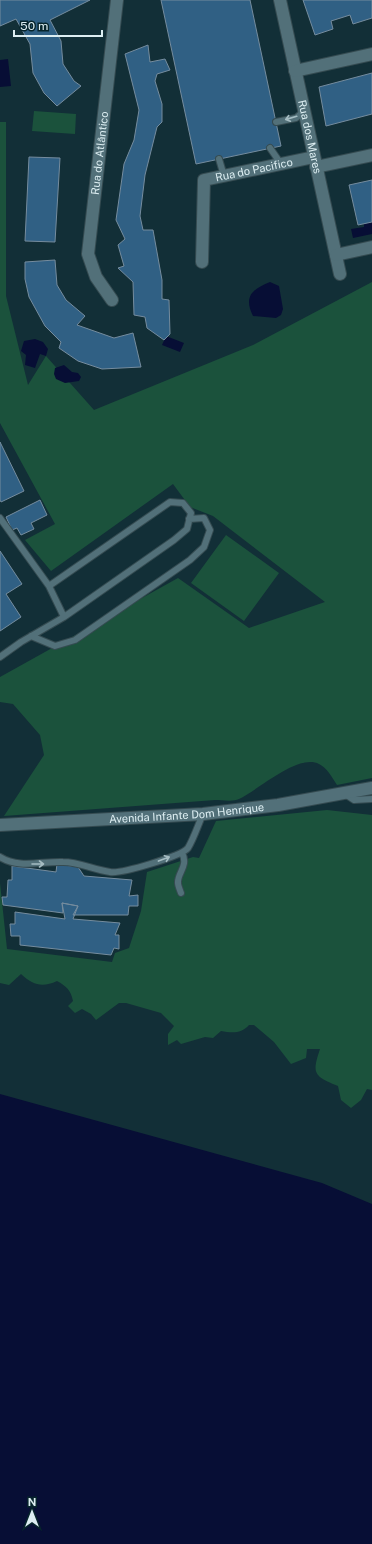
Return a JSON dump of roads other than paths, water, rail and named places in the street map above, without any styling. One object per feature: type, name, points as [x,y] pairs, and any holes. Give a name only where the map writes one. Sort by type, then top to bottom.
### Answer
[{"type":"street","name":"Rua do Atlântico","points":[[112,300],[96,277],[88,254],[117,0]]},
{"type":"street","name":"Rua dos Mares","points":[[280,0],[340,274]]},
{"type":"street","points":[[295,71],[372,54]]},
{"type":"street","name":"Rua do Pacifico","points":[[202,262],[204,180],[287,163],[315,162],[372,155]]},
{"type":"street","points":[[336,255],[372,247]]},
{"type":"street","name":"Avenida Infante Dom Henrique","points":[[0,825],[203,814],[278,805],[372,788]]},
{"type":"lane","points":[[276,122],[296,118],[304,111]]},
{"type":"lane","points":[[270,148],[279,161],[287,163]]},
{"type":"lane","points":[[219,159],[224,176]]},
{"type":"lane","points":[[0,657],[31,636],[64,617],[174,540],[188,529],[191,513],[183,503],[170,502],[49,586]]},
{"type":"lane","points":[[0,518],[49,586],[64,617]]},
{"type":"lane","points":[[31,636],[55,646],[75,640],[190,560],[204,547],[210,530],[204,518],[189,519]]},
{"type":"lane","points":[[345,794],[354,800],[372,799]]},
{"type":"lane","points":[[0,857],[8,862],[28,864],[62,862],[84,864],[112,873],[155,862],[182,853],[188,848],[203,814]]},
{"type":"lane","points":[[181,893],[177,882],[185,858],[182,853]]}]
